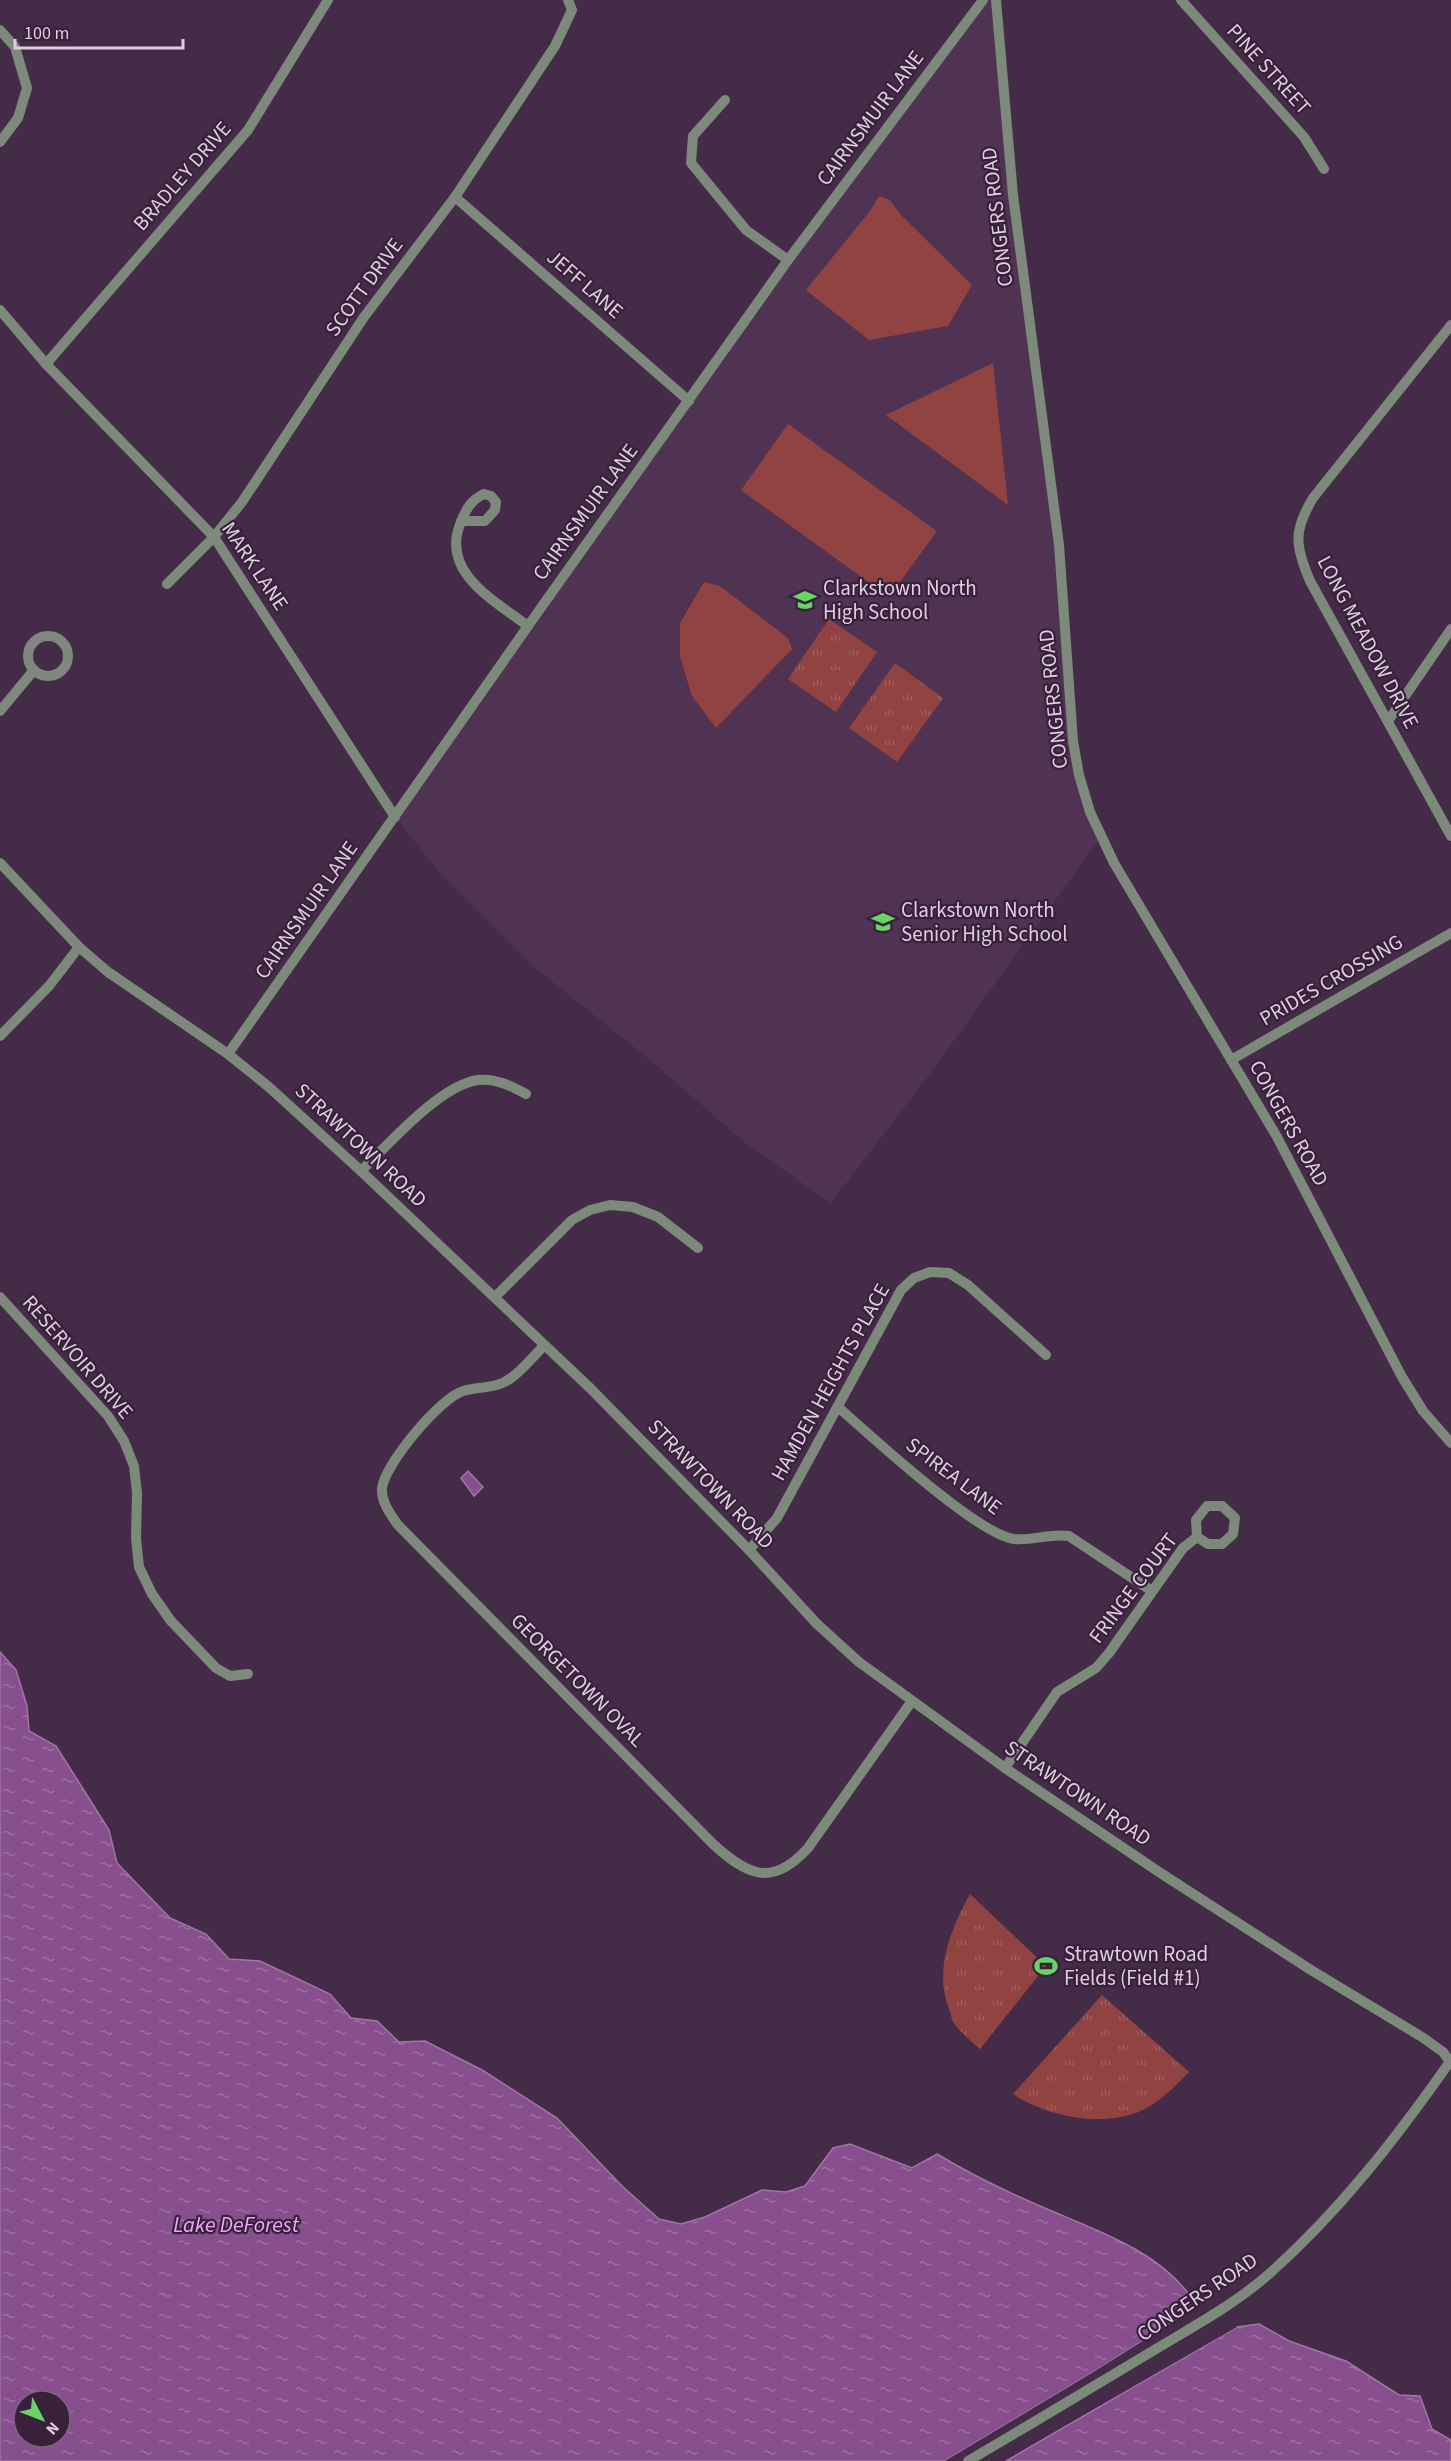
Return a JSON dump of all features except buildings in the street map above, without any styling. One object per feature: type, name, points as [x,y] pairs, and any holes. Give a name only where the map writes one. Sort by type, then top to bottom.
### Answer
[{"type":"street","name":"BRADLEY DRIVE","points":[[46,364],[248,130],[328,0]]},
{"type":"street","name":"SCOTT DRIVE","points":[[167,584],[214,537],[242,502],[364,317],[455,197],[555,46],[572,10],[568,0]]},
{"type":"street","name":"CAIRNSMUIR LANE","points":[[228,1054],[788,260],[983,0]]},
{"type":"street","name":"CONGERS ROAD","points":[[996,0],[1013,195],[1059,545],[1070,718],[1080,775],[1090,812],[1114,863],[1277,1137],[1402,1377],[1423,1412],[1451,1443]]},
{"type":"street","name":"PINE STREET","points":[[1180,0],[1304,137],[1324,169]]},
{"type":"street","points":[[0,30],[15,47],[27,88],[18,118],[0,142]]},
{"type":"street","points":[[725,100],[693,136],[691,163],[746,230],[788,260]]},
{"type":"street","name":"JEFF LANE","points":[[455,197],[689,401]]},
{"type":"street","name":"MARK LANE","points":[[0,310],[46,364],[214,537],[395,817]]},
{"type":"street","name":"LONG MEADOW DRIVE","points":[[1451,325],[1313,498],[1301,518],[1298,539],[1301,560],[1310,581],[1451,836]]},
{"type":"street","points":[[461,521],[456,549],[461,569],[471,582],[528,627]]},
{"type":"street","points":[[1388,722],[1451,629]]},
{"type":"street","points":[[0,711],[34,670]]},
{"type":"street","name":"STRAWTOWN ROAD","points":[[0,862],[79,947],[108,972],[228,1054],[270,1088],[361,1171],[591,1389],[749,1550],[817,1624],[859,1662],[1005,1768],[1159,1872],[1311,1970],[1432,2044],[1451,2061]]},
{"type":"street","name":"PRIDES CROSSING","points":[[1231,1060],[1451,933]]},
{"type":"street","points":[[0,1036],[49,986],[79,947]]},
{"type":"street","points":[[361,1171],[435,1101],[457,1088],[477,1080],[495,1081],[526,1094]]},
{"type":"street","points":[[495,1297],[572,1220],[590,1210],[610,1205],[633,1207],[658,1217],[698,1248]]},
{"type":"street","name":"HAMDEN HEIGHTS PLACE","points":[[749,1550],[777,1518],[902,1290],[914,1278],[930,1272],[949,1273],[968,1285],[1046,1355]]},
{"type":"street","name":"RESERVOIR DRIVE","points":[[0,1298],[108,1416],[124,1441],[134,1466],[139,1567],[152,1594],[171,1621],[216,1668],[230,1676],[248,1674]]},
{"type":"street","name":"GEORGETOWN OVAL","points":[[544,1346],[511,1379],[495,1386],[463,1391],[447,1399],[397,1455],[388,1470],[382,1489],[386,1508],[398,1525],[712,1844],[736,1865],[755,1872],[773,1872],[794,1863],[808,1848],[912,1701]]},
{"type":"street","name":"SPIREA LANE","points":[[838,1407],[915,1473],[965,1512],[997,1533],[1015,1539],[1056,1534],[1069,1536],[1152,1591]]},
{"type":"street","name":"FRINGE COURT","points":[[1005,1768],[1057,1692],[1096,1668],[1109,1653],[1182,1548],[1197,1537]]},
{"type":"street","name":"CONGERS ROAD","points":[[968,2461],[1220,2311],[1268,2276],[1310,2236],[1373,2167],[1451,2061]]},
{"type":"shaded area","name":"Clarkstown North High School","points":[[983,0],[996,0],[1005,111],[1059,545],[1073,741],[1101,837],[930,1074],[831,1203],[750,1147],[644,1055],[535,968],[438,871],[395,817],[595,532]]},
{"type":"green space","points":[[879,196],[890,200],[900,214],[972,285],[948,326],[869,340],[806,290],[870,211]]},
{"type":"green space","points":[[993,363],[1008,505],[886,415]]},
{"type":"green space","points":[[788,424],[937,531],[889,597],[741,490]]},
{"type":"green space","points":[[704,582],[720,586],[788,638],[792,649],[716,728],[692,696],[680,657],[680,623]]},
{"type":"green space","points":[[829,619],[877,652],[836,712],[788,679]]},
{"type":"green space","points":[[895,663],[943,698],[897,762],[849,728]]},
{"type":"green space","points":[[970,1894],[1046,1966],[980,2049],[953,2021],[943,1979],[946,1950],[956,1922]]},
{"type":"green space","points":[[1102,1995],[1189,2072],[1150,2106],[1118,2118],[1099,2119],[1062,2115],[1013,2094]]},
{"type":"water","points":[[468,1471],[483,1487],[474,1496],[461,1478]]},
{"type":"water","name":"Lake DeForest","points":[[0,1652],[16,1670],[27,1706],[29,1731],[56,1746],[109,1830],[117,1863],[170,1918],[206,1934],[229,1959],[260,1961],[330,1994],[351,2018],[377,2021],[399,2042],[425,2041],[482,2070],[557,2118],[623,2187],[659,2219],[681,2224],[705,2217],[762,2190],[786,2192],[805,2186],[833,2148],[850,2144],[912,2168],[937,2154],[1001,2188],[1102,2232],[1142,2253],[1177,2280],[1191,2297],[1189,2312],[945,2461],[0,2461]]},
{"type":"water","points":[[1259,2324],[1289,2341],[1346,2361],[1399,2395],[1420,2396],[1432,2429],[1451,2440],[1451,2461],[1006,2461],[1237,2327]]},
{"type":"pier","points":[[1189,2312],[1192,2313],[1186,2318],[1097,2374],[951,2461],[945,2461],[1095,2371]]},
{"type":"pier","points":[[1233,2326],[1237,2327],[1003,2461],[1158,2368]]},
{"type":"place","name":"Clarkstown North High School","points":[[805,600]]},
{"type":"place","name":"Clarkstown North Senior High School","points":[[883,922]]},
{"type":"place","name":"Strawtown Road Fields (Field #1)","points":[[1046,1966]]}]
